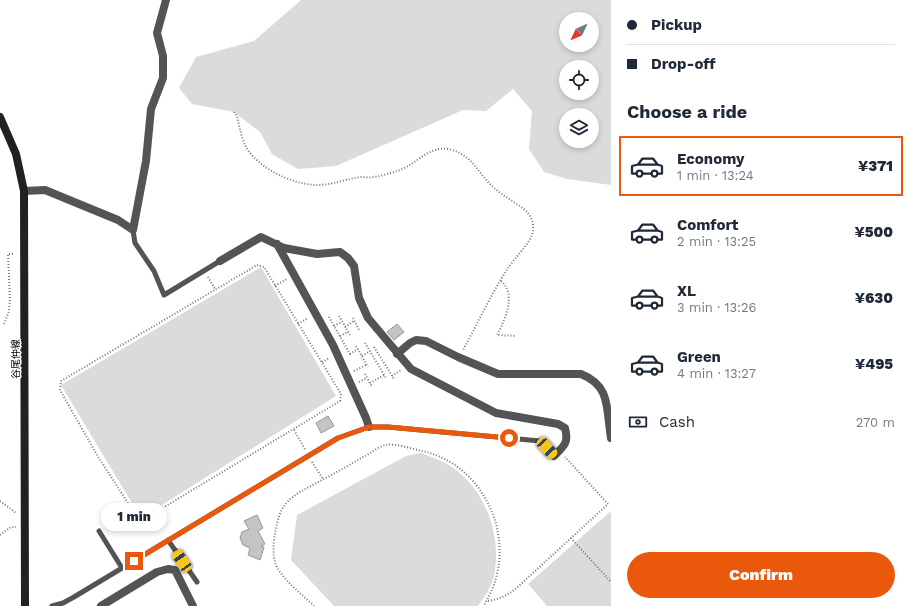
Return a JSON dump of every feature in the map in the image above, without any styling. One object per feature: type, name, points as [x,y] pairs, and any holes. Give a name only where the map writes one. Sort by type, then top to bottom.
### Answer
[{"type":"main road","name":"谷尾仲線","points":[[0,117],[16,154],[24,191],[25,606]]},
{"type":"street","points":[[24,191],[45,190],[118,220],[133,230],[146,161],[151,109],[163,78],[162,56],[157,33],[166,0]]},
{"type":"street","points":[[220,261],[261,237],[284,248],[317,254],[340,252],[348,258],[354,266],[359,298],[368,318],[411,369],[496,413],[558,424],[566,428],[567,437],[565,444],[557,453]]},
{"type":"street","points":[[277,244],[333,345],[369,427]]},
{"type":"street","points":[[397,354],[416,340],[426,340],[458,357],[498,374],[581,374],[590,377],[602,386],[607,394],[611,438]]},
{"type":"street","points":[[101,606],[157,572],[168,568],[175,570],[193,606]]},
{"type":"lane","points":[[133,230],[135,243],[154,270],[164,295],[220,261]]},
{"type":"lane","points":[[52,606],[63,603],[74,597],[338,438],[369,427],[388,427],[540,441],[557,453]]},
{"type":"lane","points":[[99,531],[122,568]]},
{"type":"lane","points":[[168,540],[196,582]]},
{"type":"path","points":[[234,112],[237,116],[244,143],[250,153],[261,163],[278,174],[306,184],[329,183],[362,177],[372,178],[405,168],[427,154],[440,149],[447,149],[463,154],[471,161],[481,175],[492,186],[525,210],[531,219],[533,229],[531,237],[512,262],[458,357]]},
{"type":"path","points":[[4,324],[9,311],[10,299],[8,254],[24,254]]},
{"type":"path","points":[[257,265],[264,267],[341,394],[340,402],[146,518],[135,514],[97,455],[60,390],[61,381],[216,289],[257,265]]},
{"type":"path","points":[[204,270],[216,289]]},
{"type":"path","points":[[276,286],[294,275]]},
{"type":"path","points":[[501,281],[505,284],[508,292],[508,304],[504,322],[497,335],[516,336]]},
{"type":"path","points":[[339,316],[350,335]]},
{"type":"path","points":[[329,317],[351,355],[358,349]]},
{"type":"path","points":[[345,326],[354,320],[359,330]]},
{"type":"path","points":[[334,326],[342,322]]},
{"type":"path","points":[[357,326],[362,323]]},
{"type":"path","points":[[340,336],[348,331]]},
{"type":"path","points":[[365,343],[386,378]]},
{"type":"path","points":[[356,346],[368,367]]},
{"type":"path","points":[[374,347],[394,379]]},
{"type":"path","points":[[362,356],[370,351]]},
{"type":"path","points":[[377,363],[382,360]]},
{"type":"path","points":[[353,372],[366,364]]},
{"type":"path","points":[[365,374],[372,387]]},
{"type":"path","points":[[370,383],[384,375]]},
{"type":"path","points":[[359,382],[367,378]]},
{"type":"path","points":[[314,606],[281,574],[275,563],[273,551],[280,510],[287,500],[298,493],[386,445],[426,452],[447,460],[467,475],[484,494],[497,525],[500,550],[496,578],[484,606]]},
{"type":"path","points":[[487,601],[498,599],[509,594],[608,504],[557,453]]},
{"type":"path","points":[[0,501],[13,512],[25,514]]},
{"type":"path","points":[[0,535],[11,527],[25,527]]},
{"type":"path","points":[[571,538],[611,582]]},
{"type":"shaded area","points":[[301,0],[611,0],[611,185],[567,179],[544,172],[529,149],[532,111],[513,89],[486,111],[463,110],[336,166],[298,169],[272,154],[260,132],[234,112],[192,104],[179,88],[196,57],[254,41]]},
{"type":"shaded area","points":[[261,267],[336,396],[141,518],[61,385]]},
{"type":"shaded area","points":[[421,453],[452,467],[474,488],[482,501],[489,515],[496,545],[496,561],[492,584],[478,606],[334,606],[291,560],[297,515],[406,456]]},
{"type":"shaded area","points":[[611,511],[611,606],[547,606],[528,584]]},
{"type":"building","points":[[397,324],[404,332],[394,340],[387,332]]},
{"type":"building","points":[[328,416],[334,426],[321,433],[316,423]]},
{"type":"building","points":[[257,515],[263,528],[258,531],[265,544],[261,546],[264,547],[260,560],[248,555],[250,548],[243,545],[240,538],[242,532],[249,529],[244,521]]},
{"type":"route","points":[[134,561],[338,438],[369,427],[388,427],[509,438]]}]
